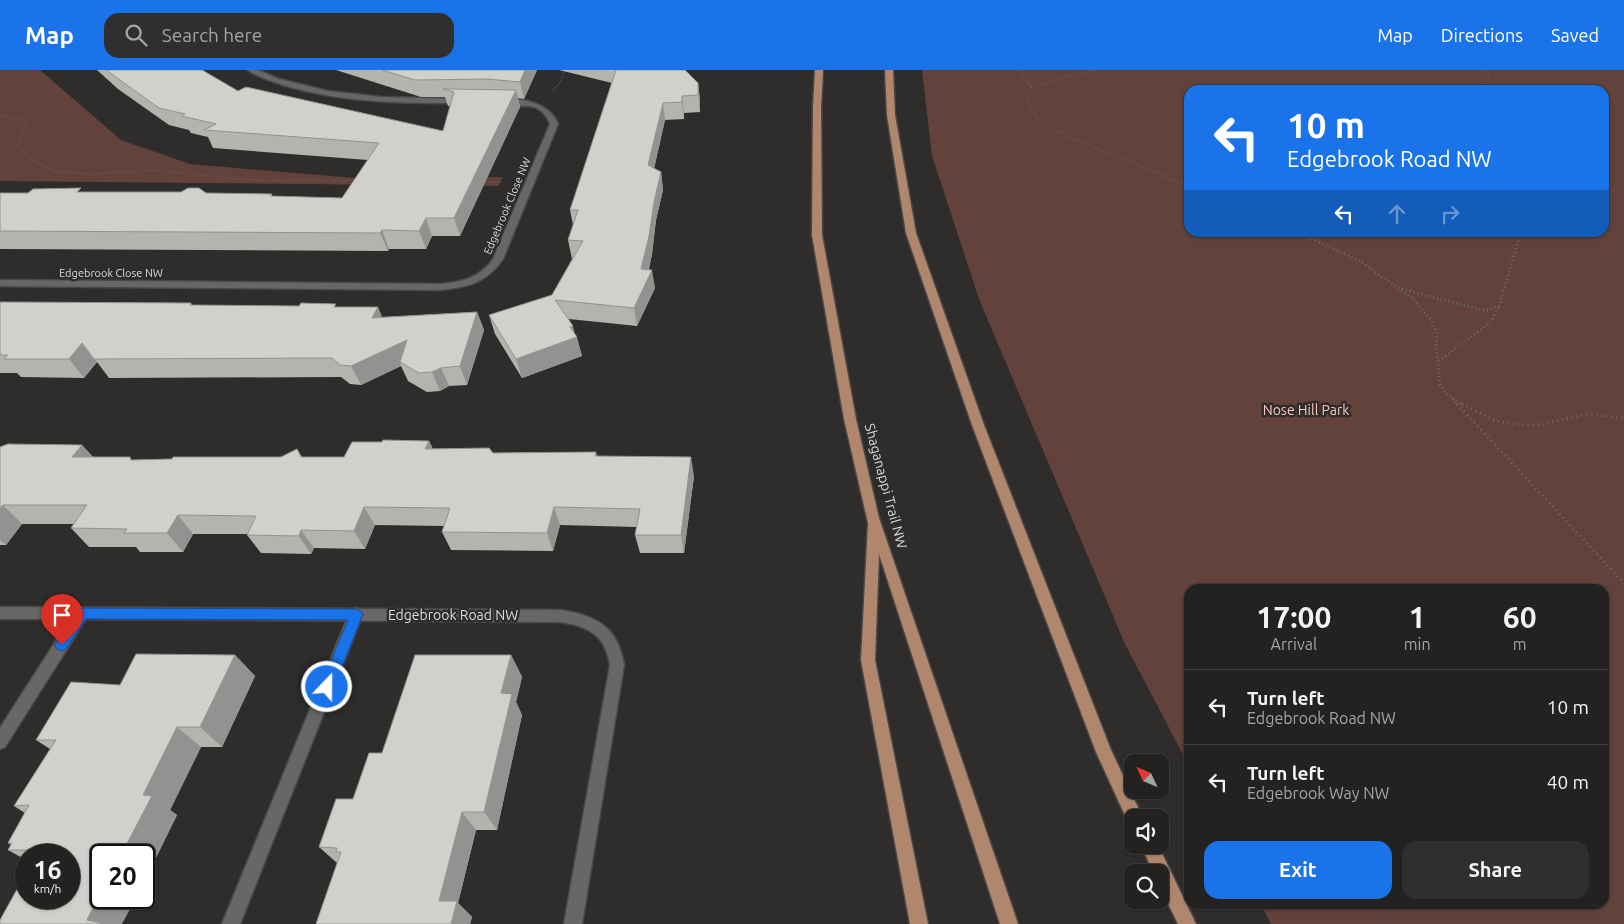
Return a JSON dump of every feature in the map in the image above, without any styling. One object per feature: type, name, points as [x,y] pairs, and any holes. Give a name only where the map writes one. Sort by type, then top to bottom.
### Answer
[{"type":"main road","name":"Shaganappi Trail NW","points":[[819,70],[817,107],[817,235],[850,420],[873,518],[1010,924]]},
{"type":"main road","points":[[889,70],[891,115],[911,233],[981,434],[1104,752],[1131,809]]},
{"type":"main road","points":[[873,518],[868,660],[919,924]]},
{"type":"main road","points":[[1152,854],[1187,924]]},
{"type":"street","points":[[252,70],[295,86],[342,96],[368,99],[476,101]]},
{"type":"street","name":"Edgebrook Close NW","points":[[0,284],[440,287],[460,285],[477,280],[492,270],[498,259],[528,182],[554,124],[552,116],[544,109],[531,104],[496,102]]},
{"type":"street","name":"Edgebrook Road NW","points":[[0,613],[561,616],[584,620],[600,631],[613,645],[617,665],[573,924]]},
{"type":"street","points":[[0,742],[82,613]]},
{"type":"street","points":[[231,924],[356,614]]},
{"type":"path","points":[[1019,70],[1031,87],[1028,100],[1037,119],[1066,136],[1184,184]]},
{"type":"path","points":[[1031,87],[1094,70]]},
{"type":"path","points":[[1481,85],[1489,78],[1487,70]]},
{"type":"path","points":[[0,116],[25,120],[26,127],[17,146],[30,160],[54,171],[93,174],[153,170],[252,180],[362,182]]},
{"type":"path","points":[[480,182],[528,182]]},
{"type":"path","points":[[1308,237],[1360,261],[1412,298],[1431,320],[1437,333],[1436,346],[1440,386],[1624,583]]},
{"type":"path","points":[[1439,361],[1491,322],[1499,306],[1520,237]]},
{"type":"path","points":[[1400,288],[1485,311],[1499,306]]},
{"type":"path","points":[[1448,395],[1472,412],[1496,421],[1519,425],[1540,425],[1587,414],[1624,418]]},
{"type":"green space","points":[[0,70],[40,70],[121,140],[190,164],[366,179],[503,177],[498,186],[0,181]]},
{"type":"green space","name":"Nose Hill Park","points":[[922,70],[1624,70],[1624,924],[1271,924],[1264,909],[1609,909],[1609,584],[1184,584],[1184,756],[1125,644],[979,299],[932,156]]},
{"type":"building","points":[[106,70],[202,70],[238,91],[246,87],[443,131],[454,92],[443,89],[516,90],[454,218],[426,218],[419,231],[382,230],[380,233],[0,231],[0,193],[28,193],[33,189],[81,188],[77,192],[181,192],[188,188],[199,188],[206,193],[342,198],[379,143],[204,130],[216,124],[159,108]]},
{"type":"building","points":[[382,70],[525,70],[520,82],[487,79],[415,80]]},
{"type":"building","points":[[616,70],[685,70],[698,83],[698,95],[682,96],[682,102],[663,103],[648,165],[661,172],[641,269],[652,270],[634,308],[555,300],[573,326],[570,327],[577,337],[516,359],[489,315],[552,295],[583,241],[568,240],[578,210],[570,210]]},
{"type":"building","points":[[0,302],[191,303],[190,305],[299,306],[301,303],[336,304],[334,307],[378,307],[372,318],[477,312],[460,366],[419,373],[400,362],[407,340],[351,366],[340,365],[332,358],[94,359],[82,343],[69,359],[4,359],[8,355],[0,355]]},
{"type":"building","points":[[383,440],[429,441],[425,449],[489,448],[493,453],[596,452],[595,456],[691,457],[681,535],[635,535],[640,509],[554,507],[547,533],[442,532],[450,508],[364,507],[354,531],[301,530],[299,536],[247,535],[256,516],[178,515],[167,533],[124,533],[127,529],[71,528],[87,505],[3,505],[0,509],[0,447],[8,444],[82,445],[72,457],[130,457],[131,460],[172,459],[173,457],[281,457],[297,449],[301,457],[344,457],[352,442],[382,442]]},
{"type":"building","points":[[136,654],[235,655],[200,727],[177,727],[143,795],[152,796],[127,844],[90,844],[90,909],[92,909],[87,920],[101,923],[0,924],[0,920],[15,893],[15,909],[80,909],[80,844],[15,844],[15,850],[8,850],[12,843],[8,843],[29,805],[14,806],[56,740],[36,740],[71,682],[120,685]]},
{"type":"building","points":[[415,655],[511,655],[501,693],[512,694],[484,812],[462,812],[439,901],[457,901],[451,924],[316,924],[341,852],[336,852],[337,848],[319,847],[336,799],[353,799],[369,753],[382,753]]},
{"type":"route","points":[[62,645],[82,613],[356,614],[327,687]]}]
